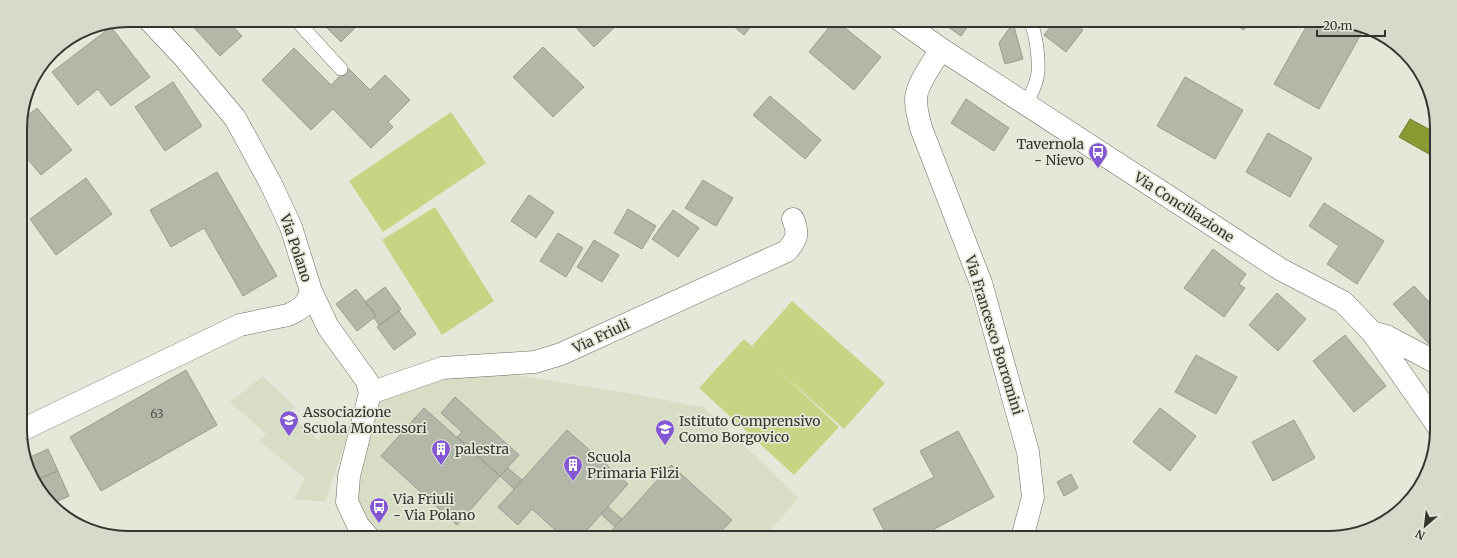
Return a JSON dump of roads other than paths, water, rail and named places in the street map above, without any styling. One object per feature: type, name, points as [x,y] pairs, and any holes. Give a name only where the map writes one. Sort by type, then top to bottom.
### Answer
[{"type":"street","name":"Via Polano","points":[[27,428],[240,325],[288,315],[302,307],[307,301],[311,291],[291,228],[271,184],[235,118],[183,56],[156,27]]},
{"type":"street","name":"Via Conciliazione","points":[[910,27],[941,49],[1280,269],[1343,302],[1372,332],[1430,415]]},
{"type":"street","name":"Via Francesco Borromini","points":[[941,49],[923,78],[915,98],[917,112],[921,128],[981,283],[1028,452],[1033,497],[1024,531]]},
{"type":"street","name":"Via Friuli","points":[[370,393],[442,368],[535,362],[561,354],[788,251],[796,238],[797,230],[793,219]]},
{"type":"street","points":[[311,291],[328,327],[367,380],[370,393],[349,476],[347,502],[358,525],[363,531]]},
{"type":"street","points":[[1372,332],[1386,336],[1430,359]]},
{"type":"lane","points":[[302,27],[341,69]]},
{"type":"lane","points":[[1026,104],[1033,90],[1038,73],[1036,48],[1032,27]]},
{"type":"place","name":"Tavernola - Nievo","points":[[1098,169]]},
{"type":"place","name":"Associazione Scuola Montessori","points":[[289,437]]},
{"type":"place","name":"Istituto Comprensivo Como Borgovico","points":[[665,446]]},
{"type":"place","name":"palestra","points":[[441,466]]},
{"type":"place","name":"Scuola Primaria Filzi","points":[[573,482]]},
{"type":"place","name":"Via Friuli - Via Polano","points":[[379,524]]}]
